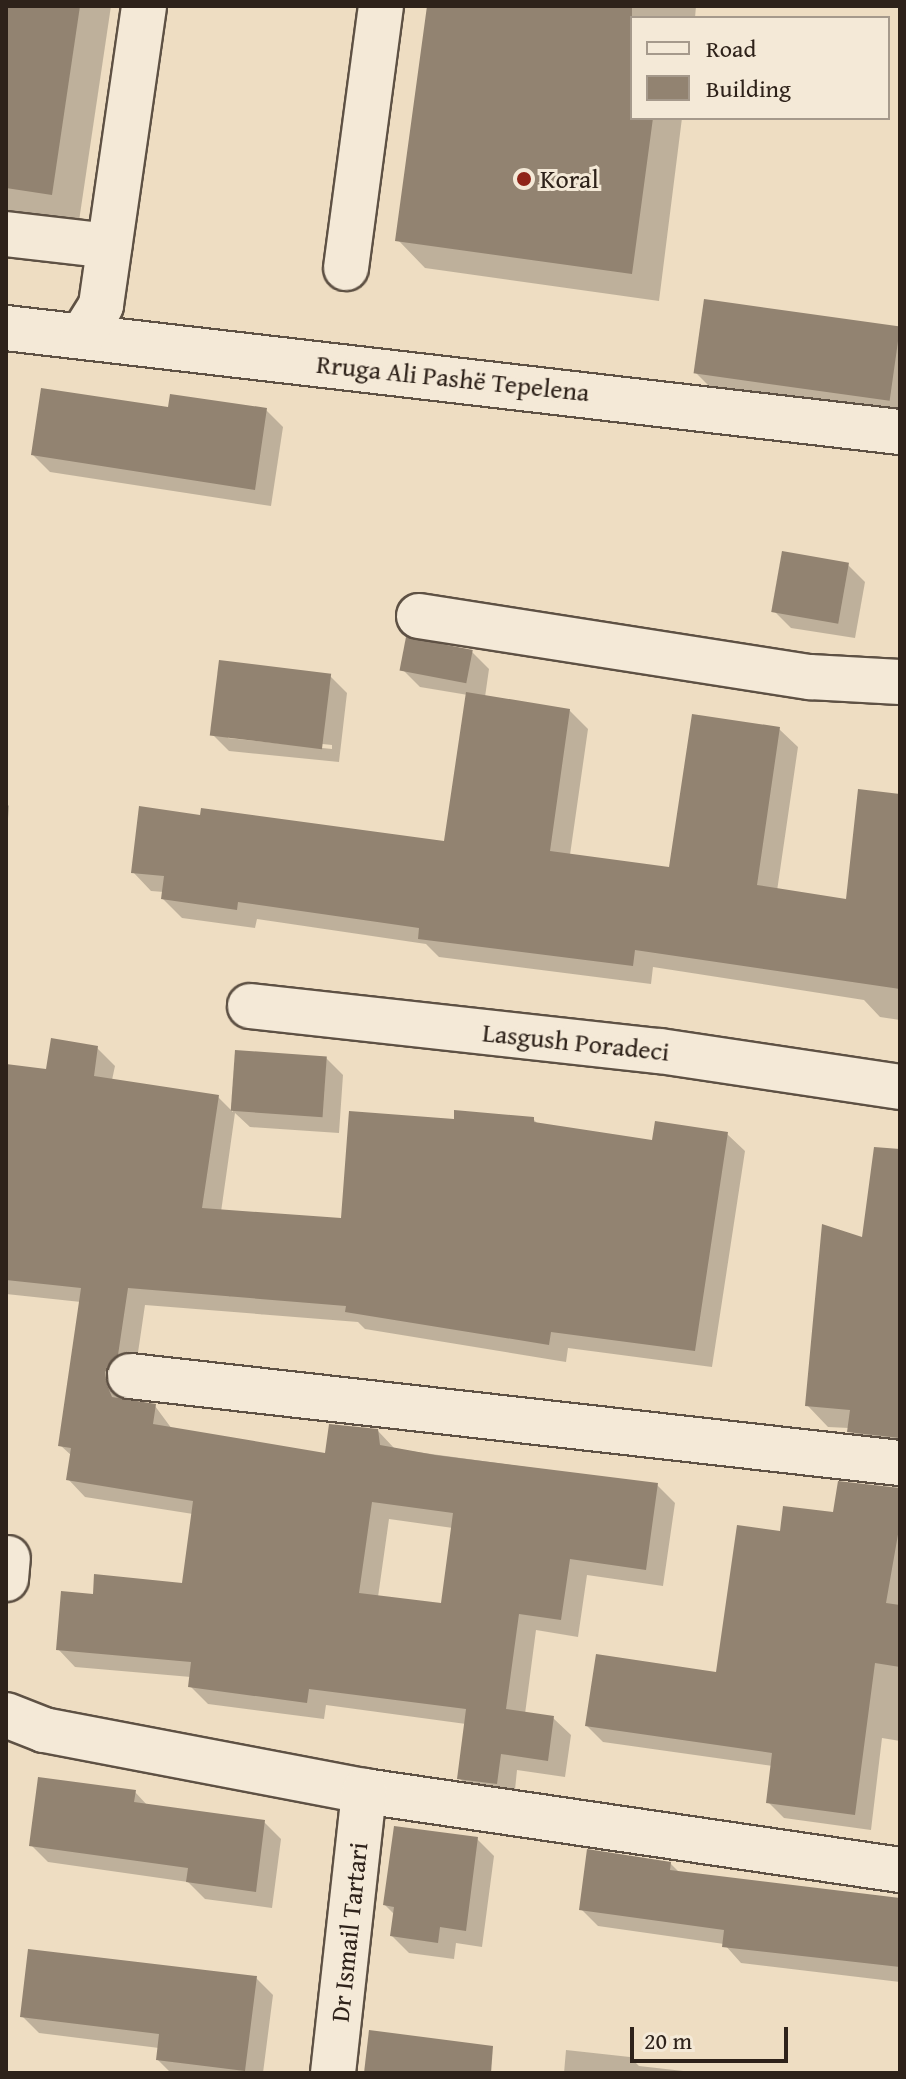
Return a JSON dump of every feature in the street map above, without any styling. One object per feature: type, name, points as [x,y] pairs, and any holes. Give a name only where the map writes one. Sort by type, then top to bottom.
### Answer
[{"type":"street","points":[[82,336],[101,305],[144,6]]},
{"type":"street","points":[[346,268],[381,6]]},
{"type":"street","points":[[6,234],[109,246]]},
{"type":"street","name":"Rruga Ali Pashë Tepelena","points":[[6,328],[900,432]]},
{"type":"street","points":[[419,616],[810,677],[900,682]]},
{"type":"street","name":"Lasgush Poradeci","points":[[250,1006],[660,1051],[900,1087]]},
{"type":"street","points":[[130,1376],[900,1463]]},
{"type":"street","points":[[6,1715],[44,1730],[364,1791],[900,1870]]},
{"type":"street","name":"Dr Ismail Tartari","points":[[333,2073],[364,1791]]},
{"type":"building","points":[[6,6],[80,6],[52,195],[6,188]]},
{"type":"building","name":"Koral","points":[[427,6],[632,6],[630,120],[653,120],[632,274],[395,241]]},
{"type":"building","points":[[704,299],[900,327],[890,401],[694,373]]},
{"type":"building","points":[[41,388],[168,407],[170,394],[267,408],[255,490],[31,455]]},
{"type":"building","points":[[782,551],[849,563],[838,624],[771,612]]},
{"type":"building","points":[[406,637],[473,650],[466,683],[400,670]]},
{"type":"building","points":[[219,660],[331,674],[322,749],[210,735]]},
{"type":"building","points":[[466,692],[570,709],[550,851],[669,867],[692,714],[780,727],[757,885],[846,899],[858,789],[900,794],[900,989],[635,950],[633,966],[418,939],[419,928],[238,902],[237,910],[161,899],[164,876],[131,873],[139,806],[200,815],[201,808],[444,841]]},
{"type":"building","points":[[51,1038],[98,1046],[94,1076],[219,1095],[202,1208],[341,1218],[349,1111],[454,1119],[454,1110],[534,1117],[534,1122],[652,1140],[655,1121],[728,1132],[695,1351],[551,1332],[549,1345],[345,1312],[346,1306],[128,1288],[118,1355],[105,1372],[107,1385],[112,1397],[156,1404],[153,1424],[325,1453],[329,1424],[378,1429],[380,1445],[435,1455],[658,1483],[646,1570],[570,1559],[561,1620],[519,1614],[506,1709],[554,1716],[548,1761],[501,1754],[497,1784],[457,1779],[466,1709],[309,1689],[307,1703],[188,1687],[191,1662],[56,1650],[61,1591],[93,1594],[94,1574],[182,1583],[193,1501],[66,1480],[71,1448],[58,1446],[81,1288],[6,1280],[6,1064],[46,1069]],"holes":[[[372,1502],[453,1513],[441,1603],[359,1593]]]},
{"type":"building","points":[[235,1050],[327,1056],[323,1117],[231,1111]]},
{"type":"building","points":[[874,1147],[900,1149],[900,1438],[847,1432],[850,1410],[805,1406],[822,1224],[862,1237]]},
{"type":"building","points":[[838,1481],[900,1488],[900,1523],[886,1603],[900,1605],[900,1667],[875,1663],[855,1815],[766,1803],[772,1753],[585,1726],[596,1654],[716,1672],[737,1525],[780,1531],[783,1506],[833,1512]]},
{"type":"building","points":[[38,1777],[136,1790],[134,1802],[265,1820],[256,1892],[186,1882],[188,1868],[29,1846]]},
{"type":"building","points":[[394,1826],[478,1837],[466,1931],[440,1927],[438,1943],[390,1936],[394,1907],[383,1905]]},
{"type":"building","points":[[587,1849],[671,1862],[670,1870],[900,1898],[900,1967],[722,1947],[724,1930],[579,1910]]},
{"type":"building","points":[[28,1949],[257,1976],[245,2071],[156,2060],[159,2034],[20,2017]]},
{"type":"building","points":[[369,2030],[493,2046],[491,2073],[364,2073]]},
{"type":"place","name":"Koral","points":[[524,179]]}]
